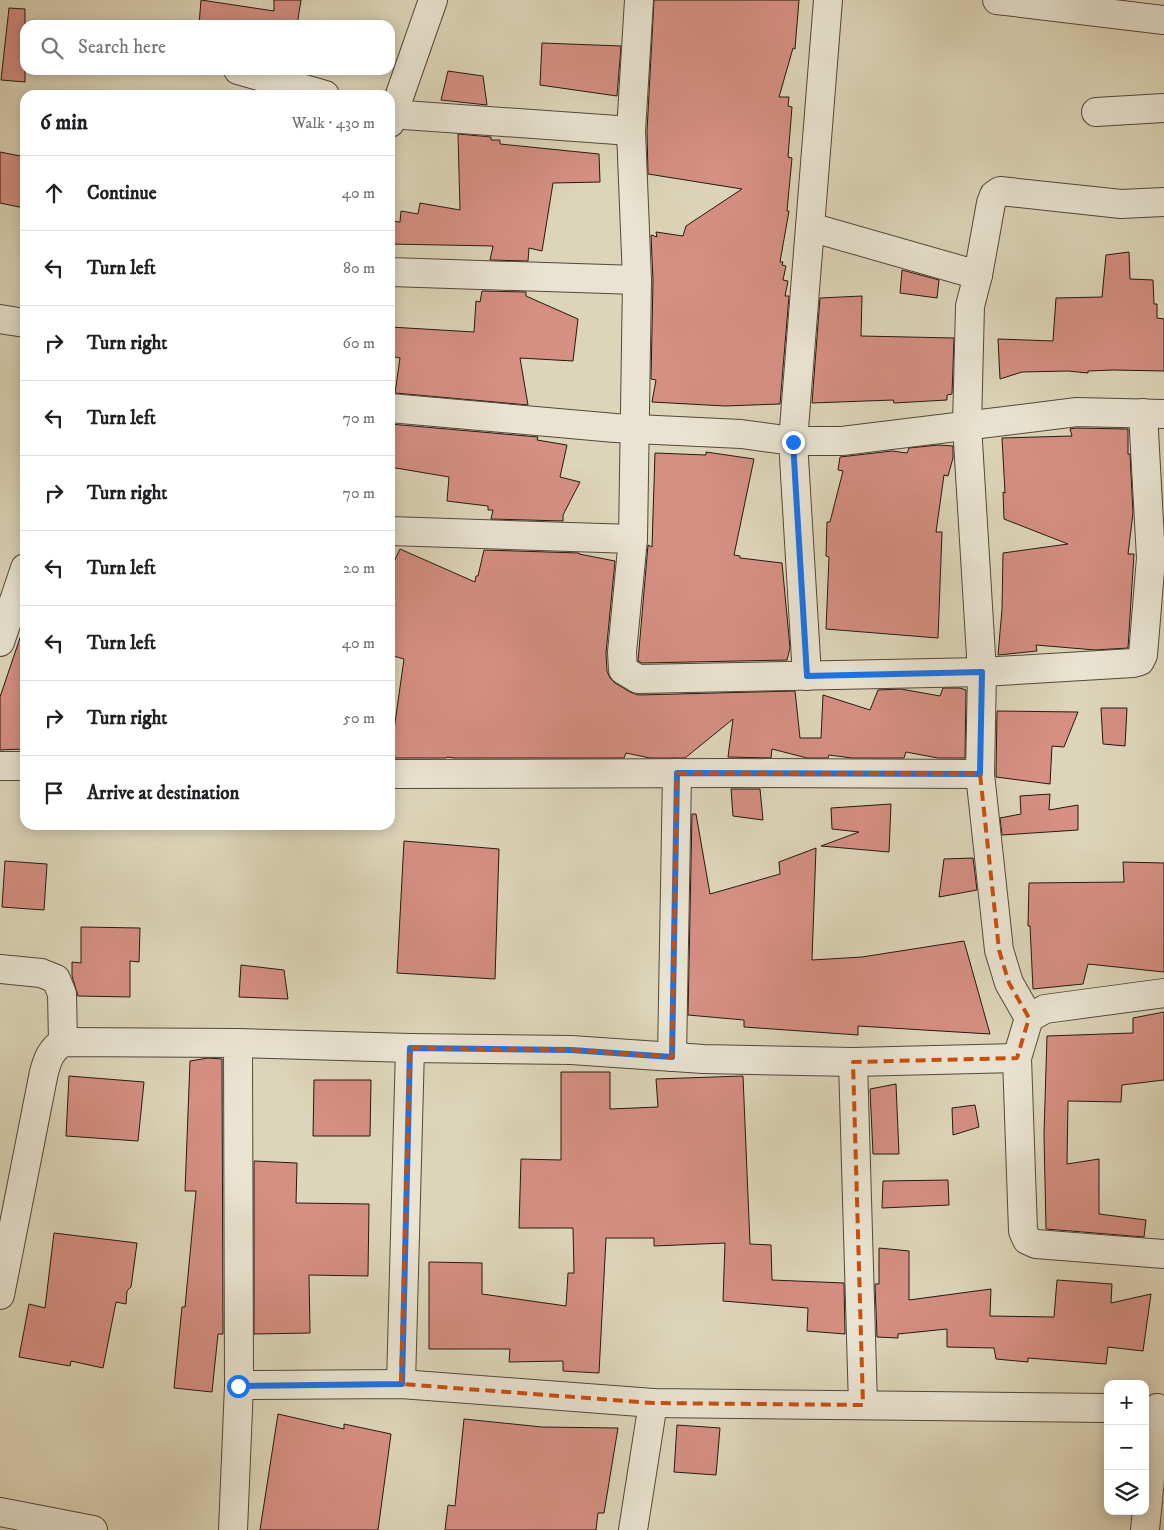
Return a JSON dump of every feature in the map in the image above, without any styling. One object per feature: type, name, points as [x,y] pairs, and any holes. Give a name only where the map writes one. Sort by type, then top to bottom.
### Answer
[{"type":"street","points":[[395,106],[433,0]]},
{"type":"street","points":[[395,408],[635,428],[741,434],[793,442],[842,441],[1077,412],[1154,413],[1157,559],[1143,655],[1140,661],[1134,664],[982,672],[638,679],[622,670],[622,652],[633,539],[635,428],[637,280],[631,131],[639,0]]},
{"type":"street","points":[[807,676],[793,442],[828,0]]},
{"type":"street","points":[[998,0],[1164,20]]},
{"type":"street","points":[[255,75],[308,90]]},
{"type":"street","points":[[1096,112],[1164,108]]},
{"type":"street","points":[[395,117],[631,131]]},
{"type":"street","points":[[1029,1018],[1009,983],[998,950],[980,774],[982,672],[967,425],[970,306],[978,275],[990,203],[994,195],[1000,191],[1121,204],[1164,202]]},
{"type":"street","points":[[810,227],[978,275]]},
{"type":"street","points":[[395,272],[637,280]]},
{"type":"street","points":[[0,319],[20,322]]},
{"type":"street","points":[[395,530],[633,539]]},
{"type":"street","points":[[0,642],[20,583]]},
{"type":"street","points":[[0,766],[20,766]]},
{"type":"street","points":[[672,1057],[677,773]]},
{"type":"street","points":[[395,774],[980,774]]},
{"type":"street","points":[[0,969],[41,973],[56,979],[62,994],[63,1042]]},
{"type":"street","points":[[1164,993],[1045,1009],[1029,1018],[1017,1058],[1023,1232],[1027,1240],[1036,1244],[1164,1254]]},
{"type":"street","points":[[0,1295],[44,1072],[48,1058],[54,1048],[63,1042],[238,1043],[571,1050],[703,1059],[853,1062],[1017,1058]]},
{"type":"street","points":[[233,1530],[238,1386],[238,1043]]},
{"type":"street","points":[[402,1384],[410,1048]]},
{"type":"street","points":[[853,1062],[863,1405]]},
{"type":"street","points":[[238,1386],[402,1384],[653,1403],[1104,1408]]},
{"type":"street","points":[[633,1530],[653,1403]]},
{"type":"street","points":[[1145,1530],[1155,1408]]},
{"type":"street","points":[[0,1512],[93,1530]]},
{"type":"highlighted area","points":[[677,773],[980,774],[999,950],[1009,983],[1029,1018],[1017,1058],[853,1062],[863,1405],[653,1403],[401,1384],[410,1048],[571,1050],[672,1057]]},
{"type":"building","points":[[201,0],[274,11],[274,0],[301,0],[298,20],[199,20]]},
{"type":"building","points":[[654,0],[799,0],[795,49],[793,48],[779,97],[789,97],[788,106],[792,107],[788,157],[792,158],[787,211],[789,211],[780,262],[783,262],[782,265],[786,266],[783,280],[788,281],[785,296],[789,296],[780,404],[725,406],[652,402],[656,380],[651,379],[653,280],[651,235],[657,237],[656,232],[683,236],[686,226],[742,189],[648,174],[647,131]]},
{"type":"building","points":[[9,8],[25,9],[25,20],[20,20],[20,75],[25,75],[25,82],[1,80]]},
{"type":"building","points":[[542,43],[621,46],[617,96],[540,85]]},
{"type":"building","points":[[448,71],[483,76],[487,105],[441,100]]},
{"type":"building","points":[[458,134],[491,137],[491,140],[500,140],[500,144],[599,154],[600,182],[553,183],[542,251],[529,248],[528,261],[490,260],[493,246],[395,244],[395,222],[400,222],[401,211],[418,214],[420,203],[460,210]]},
{"type":"building","points":[[0,152],[20,156],[20,207],[0,203]]},
{"type":"building","points":[[1129,252],[1130,279],[1153,280],[1154,304],[1157,304],[1157,318],[1164,319],[1164,371],[1022,372],[1000,379],[998,339],[1053,341],[1056,298],[1102,297],[1106,255]]},
{"type":"building","points":[[902,270],[939,280],[937,298],[900,293]]},
{"type":"building","points":[[482,291],[526,292],[526,296],[578,319],[573,361],[520,358],[528,405],[395,393],[400,358],[395,357],[395,327],[474,332],[476,301],[480,302]]},
{"type":"building","points":[[862,296],[861,336],[954,338],[952,394],[947,395],[947,400],[894,403],[893,400],[812,403],[820,298]]},
{"type":"building","points":[[395,424],[538,437],[537,440],[567,445],[560,477],[580,482],[563,515],[563,521],[491,519],[493,510],[488,510],[488,506],[447,501],[449,477],[395,468]]},
{"type":"building","points":[[1070,429],[1128,429],[1133,513],[1128,554],[1134,554],[1128,648],[1095,650],[1036,645],[1037,651],[998,655],[1002,609],[1003,553],[1068,544],[1004,519],[1003,492],[1005,493],[1002,438],[1072,436]]},
{"type":"building","points":[[939,445],[953,446],[953,458],[948,476],[944,475],[936,532],[942,532],[938,638],[826,629],[829,557],[826,556],[827,522],[830,522],[843,471],[838,470],[840,457],[892,451],[907,453],[909,448]]},
{"type":"building","points":[[706,452],[754,459],[734,555],[740,556],[740,558],[782,563],[790,648],[787,660],[642,663],[638,661],[648,545],[652,547],[655,453],[706,455]]},
{"type":"building","points":[[400,549],[475,582],[484,550],[579,553],[615,561],[606,653],[607,671],[615,683],[630,692],[638,695],[795,691],[800,738],[821,738],[823,695],[870,710],[878,690],[901,689],[940,696],[943,688],[960,688],[966,690],[965,758],[938,758],[906,752],[904,758],[852,758],[829,755],[828,758],[807,758],[772,749],[771,758],[728,757],[733,719],[685,758],[650,758],[626,753],[624,758],[395,758],[395,723],[404,659],[395,656],[395,560]]},
{"type":"building","points":[[20,638],[20,749],[0,750],[0,697]]},
{"type":"building","points":[[1101,708],[1127,708],[1125,746],[1103,744]]},
{"type":"building","points":[[997,711],[1078,712],[1064,747],[1052,746],[1050,784],[996,777]]},
{"type":"building","points":[[731,789],[760,789],[763,820],[733,816]]},
{"type":"building","points":[[1050,794],[1049,810],[1078,805],[1078,830],[1002,835],[1000,818],[1021,814],[1020,796]]},
{"type":"building","points":[[891,804],[889,852],[821,846],[859,832],[832,829],[831,808]]},
{"type":"building","points":[[692,814],[696,814],[710,894],[780,874],[779,862],[816,848],[812,960],[862,957],[964,941],[990,1034],[858,1026],[858,1035],[744,1027],[744,1020],[688,1015]]},
{"type":"building","points":[[404,841],[499,849],[495,979],[397,973]]},
{"type":"building","points":[[973,858],[977,890],[939,897],[944,859]]},
{"type":"building","points":[[5,861],[47,864],[44,910],[2,907]]},
{"type":"building","points":[[1123,862],[1164,863],[1164,972],[1088,964],[1083,984],[1033,989],[1030,926],[1028,926],[1029,883],[1124,882]]},
{"type":"building","points":[[81,927],[140,928],[139,962],[130,961],[130,997],[78,996],[72,976],[72,962],[81,963]]},
{"type":"building","points":[[241,965],[284,970],[288,999],[239,997]]},
{"type":"building","points":[[1164,1012],[1164,1080],[1122,1085],[1121,1102],[1068,1101],[1067,1164],[1099,1159],[1099,1214],[1146,1220],[1144,1237],[1046,1229],[1044,1134],[1047,1036],[1133,1033],[1133,1018]]},
{"type":"building","points":[[208,1058],[222,1059],[223,1334],[218,1334],[212,1392],[174,1388],[182,1307],[185,1307],[196,1191],[185,1191],[190,1061]]},
{"type":"building","points":[[561,1072],[610,1072],[610,1109],[658,1107],[656,1079],[743,1076],[750,1244],[771,1245],[772,1280],[844,1283],[845,1334],[807,1331],[808,1308],[723,1301],[725,1243],[654,1246],[654,1238],[606,1238],[599,1373],[563,1371],[563,1361],[509,1362],[510,1349],[429,1349],[429,1262],[482,1263],[482,1294],[566,1306],[568,1273],[574,1273],[573,1228],[519,1228],[521,1159],[561,1160]]},
{"type":"building","points":[[69,1076],[144,1082],[138,1141],[66,1136]]},
{"type":"building","points":[[314,1080],[371,1080],[370,1136],[313,1136]]},
{"type":"building","points":[[896,1084],[899,1154],[873,1154],[870,1089]]},
{"type":"building","points":[[975,1105],[979,1127],[953,1135],[952,1108]]},
{"type":"building","points":[[254,1161],[297,1163],[296,1203],[369,1204],[368,1276],[309,1275],[310,1333],[254,1334]]},
{"type":"building","points":[[948,1180],[949,1205],[882,1208],[883,1181]]},
{"type":"building","points":[[54,1233],[137,1243],[131,1287],[127,1291],[126,1304],[116,1302],[103,1368],[71,1361],[70,1366],[19,1357],[29,1304],[45,1308]]},
{"type":"building","points":[[879,1248],[909,1251],[909,1300],[991,1289],[990,1316],[1054,1317],[1057,1280],[1112,1284],[1111,1303],[1151,1294],[1143,1351],[1108,1347],[1106,1364],[1028,1358],[1028,1362],[996,1359],[994,1348],[947,1347],[947,1329],[898,1334],[898,1338],[877,1337],[875,1284],[879,1284]]},
{"type":"building","points":[[278,1414],[344,1429],[344,1424],[391,1434],[378,1530],[260,1530]]},
{"type":"building","points":[[464,1419],[542,1427],[618,1428],[604,1513],[598,1513],[596,1530],[445,1530],[448,1505],[455,1506]]},
{"type":"building","points":[[677,1425],[720,1428],[716,1475],[674,1472]]},
{"type":"route","points":[[238,1386],[402,1384],[410,1048],[571,1050],[672,1057],[677,773],[980,774],[982,672],[807,676],[793,442]]}]
